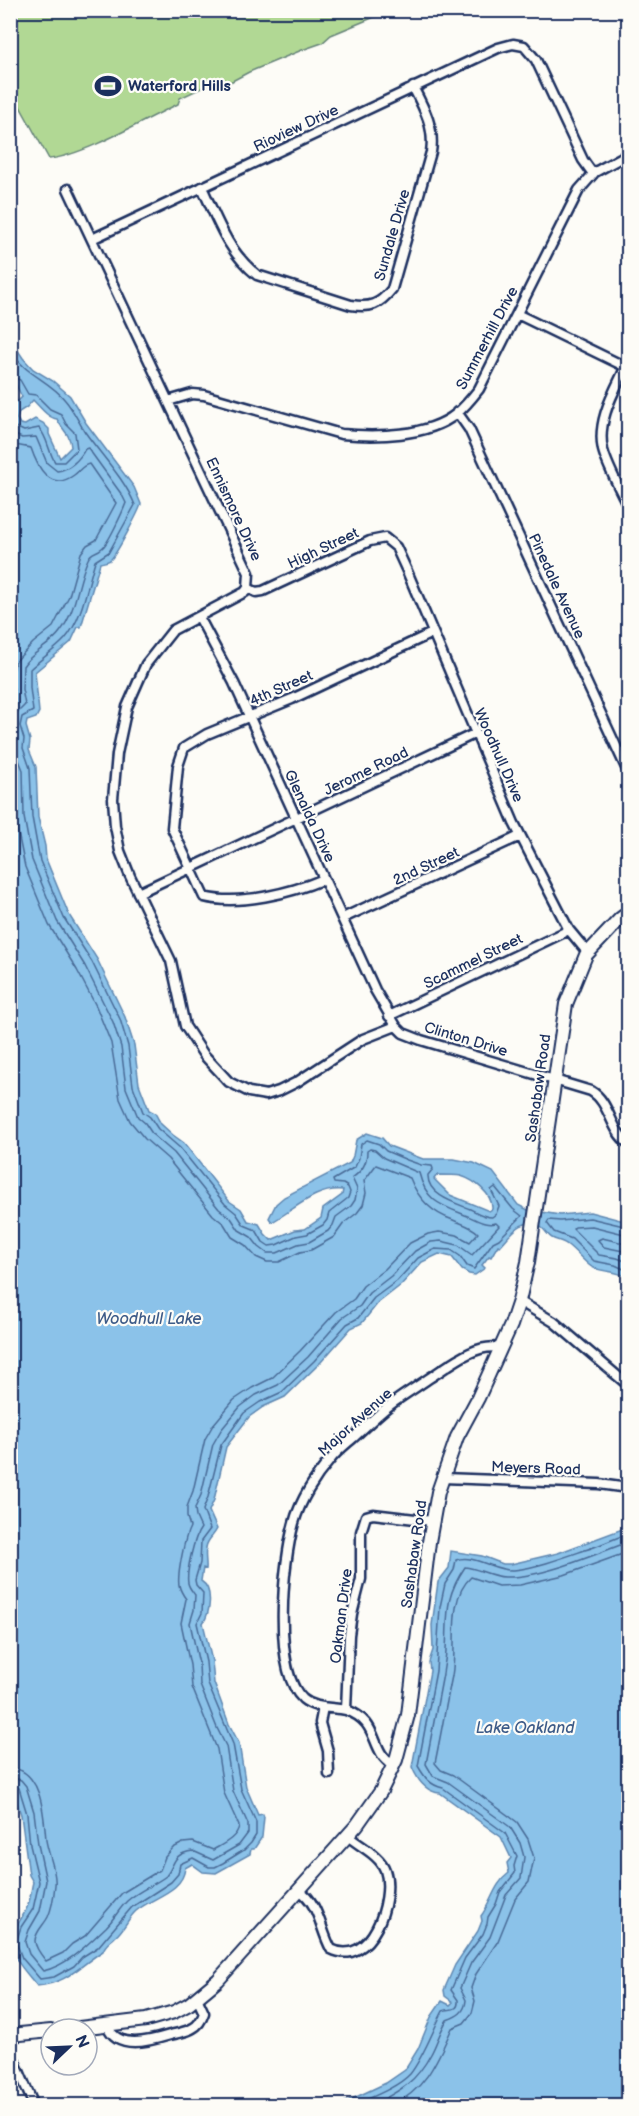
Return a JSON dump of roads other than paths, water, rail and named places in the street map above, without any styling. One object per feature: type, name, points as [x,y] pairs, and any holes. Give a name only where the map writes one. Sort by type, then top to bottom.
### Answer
[{"type":"street","name":"Rioview Drive","points":[[92,239],[413,87],[498,48],[513,44],[525,46],[536,60],[583,160],[593,174]]},
{"type":"street","name":"Sundale Drive","points":[[202,187],[226,241],[247,267],[257,275],[351,305],[366,308],[377,303],[392,289],[431,152],[432,133],[423,106],[413,87]]},
{"type":"street","name":"Summerhill Drive","points":[[168,401],[192,394],[204,395],[341,434],[364,436],[393,435],[429,428],[447,419],[479,389],[579,190],[593,174],[628,154]]},
{"type":"street","name":"Ennismore Drive","points":[[68,189],[249,573],[248,588]]},
{"type":"street","points":[[517,314],[628,366],[605,411],[603,438],[603,451],[628,506]]},
{"type":"street","name":"Pinedale Avenue","points":[[457,412],[469,429],[628,769]]},
{"type":"street","name":"High Street","points":[[248,588],[256,592],[263,591],[370,541],[385,538],[393,543],[401,559]]},
{"type":"street","name":"Woodhull Drive","points":[[401,559],[474,734],[520,836],[569,930],[578,944],[588,953]]},
{"type":"street","points":[[248,588],[239,596],[173,630],[146,664],[127,707],[117,754],[113,799],[120,851],[171,961],[185,1026],[216,1069],[229,1082],[249,1092],[266,1095],[279,1091],[297,1082],[363,1039],[396,1026]]},
{"type":"street","name":"Glenalda Drive","points":[[199,617],[249,717],[375,990],[396,1026]]},
{"type":"street","name":"4th Street","points":[[190,867],[172,828],[178,766],[184,748],[207,734],[292,699],[432,633]]},
{"type":"street","name":"Jerome Road","points":[[138,892],[296,820],[474,734]]},
{"type":"street","name":"2nd Street","points":[[343,918],[520,836]]},
{"type":"street","points":[[190,867],[204,897],[217,900],[251,898],[300,888],[324,879]]},
{"type":"street","name":"Sashabaw Road","points":[[99,2026],[174,2012],[197,1998],[218,1980],[348,1836],[381,1791],[393,1766],[408,1715],[432,1521],[443,1478],[457,1437],[500,1348],[519,1301],[536,1209],[566,1004],[588,953],[628,913]]},
{"type":"street","name":"Scammel Street","points":[[389,1016],[569,930]]},
{"type":"street","name":"Clinton Drive","points":[[396,1026],[403,1033],[421,1041],[591,1091],[599,1096],[621,1136],[628,1143]]},
{"type":"street","points":[[519,1301],[554,1323],[628,1385]]},
{"type":"street","name":"Major Avenue","points":[[346,1710],[314,1705],[299,1695],[285,1661],[284,1582],[294,1521],[303,1500],[330,1459],[389,1405],[482,1347],[500,1348]]},
{"type":"street","name":"Meyers Road","points":[[443,1478],[599,1484],[628,1488]]},
{"type":"street","name":"Oakman Drive","points":[[346,1710],[352,1614],[361,1579],[361,1532],[366,1516],[374,1514],[432,1521]]},
{"type":"street","points":[[323,1707],[320,1723],[328,1751],[329,1774]]},
{"type":"street","points":[[346,1710],[359,1714],[367,1723],[384,1759],[393,1766]]},
{"type":"street","points":[[299,1890],[310,1899],[314,1906],[331,1949],[337,1952],[355,1950],[368,1942],[383,1912],[388,1880],[385,1868],[379,1860],[348,1836]]},
{"type":"street","points":[[107,2025],[110,2033],[115,2037],[123,2041],[136,2042],[153,2040],[189,2030],[196,2026],[204,2013],[197,1998]]},
{"type":"street","points":[[10,2035],[39,2032]]},
{"type":"street","points":[[10,2050],[34,2106]]},
{"type":"water","name":"Woodhull Lake","points":[[11,340],[33,369],[53,381],[70,396],[86,423],[134,487],[141,504],[113,557],[100,563],[81,627],[78,627],[71,642],[35,672],[39,712],[36,718],[27,721],[26,726],[30,740],[29,750],[36,767],[38,817],[46,859],[69,915],[97,959],[125,1017],[134,1045],[139,1084],[149,1110],[155,1113],[161,1124],[184,1143],[229,1201],[241,1209],[248,1221],[259,1224],[271,1240],[295,1230],[305,1229],[321,1218],[323,1209],[342,1195],[343,1190],[324,1192],[306,1200],[272,1222],[269,1218],[276,1204],[284,1197],[350,1163],[356,1140],[367,1133],[382,1138],[389,1146],[423,1159],[454,1159],[474,1163],[493,1172],[518,1205],[528,1210],[560,1215],[590,1212],[628,1222],[628,1278],[618,1273],[592,1267],[567,1244],[551,1237],[542,1228],[529,1224],[518,1227],[500,1246],[498,1245],[491,1257],[489,1256],[482,1265],[485,1268],[475,1275],[462,1270],[452,1257],[439,1254],[422,1262],[401,1285],[378,1303],[362,1323],[351,1328],[321,1362],[285,1397],[263,1407],[249,1417],[226,1447],[214,1500],[209,1511],[217,1529],[207,1545],[206,1569],[203,1568],[201,1581],[208,1590],[210,1601],[203,1623],[212,1661],[214,1683],[229,1724],[239,1743],[246,1787],[258,1815],[263,1814],[264,1817],[262,1837],[254,1849],[251,1849],[250,1854],[216,1873],[203,1872],[192,1864],[185,1868],[179,1883],[136,1911],[103,1951],[65,1978],[37,1986],[17,1960],[12,1944],[14,1931],[28,1905],[33,1882],[29,1875],[21,1815],[11,1784],[10,399],[14,398],[17,402],[22,397],[16,385],[11,381]],"holes":[[[33,400],[47,414],[57,419],[69,438],[71,447],[60,458],[49,429],[43,423],[35,419],[25,425],[20,424],[17,419],[19,412]],[[437,1175],[461,1176],[471,1181],[486,1193],[492,1209],[489,1211],[450,1195],[434,1179]]]},
{"type":"water","name":"Lake Oakland","points":[[625,1528],[628,1529],[628,2105],[339,2105],[386,2083],[405,2070],[418,2049],[431,2017],[442,2001],[450,2005],[453,2002],[445,1996],[444,1990],[455,1965],[478,1931],[482,1921],[481,1916],[496,1887],[509,1873],[507,1863],[511,1858],[501,1837],[440,1793],[426,1787],[412,1767],[430,1671],[429,1662],[433,1650],[432,1625],[438,1582],[449,1568],[451,1551],[511,1564],[558,1553]]},
{"type":"place","name":"Waterford Hills","points":[[108,86]]}]
